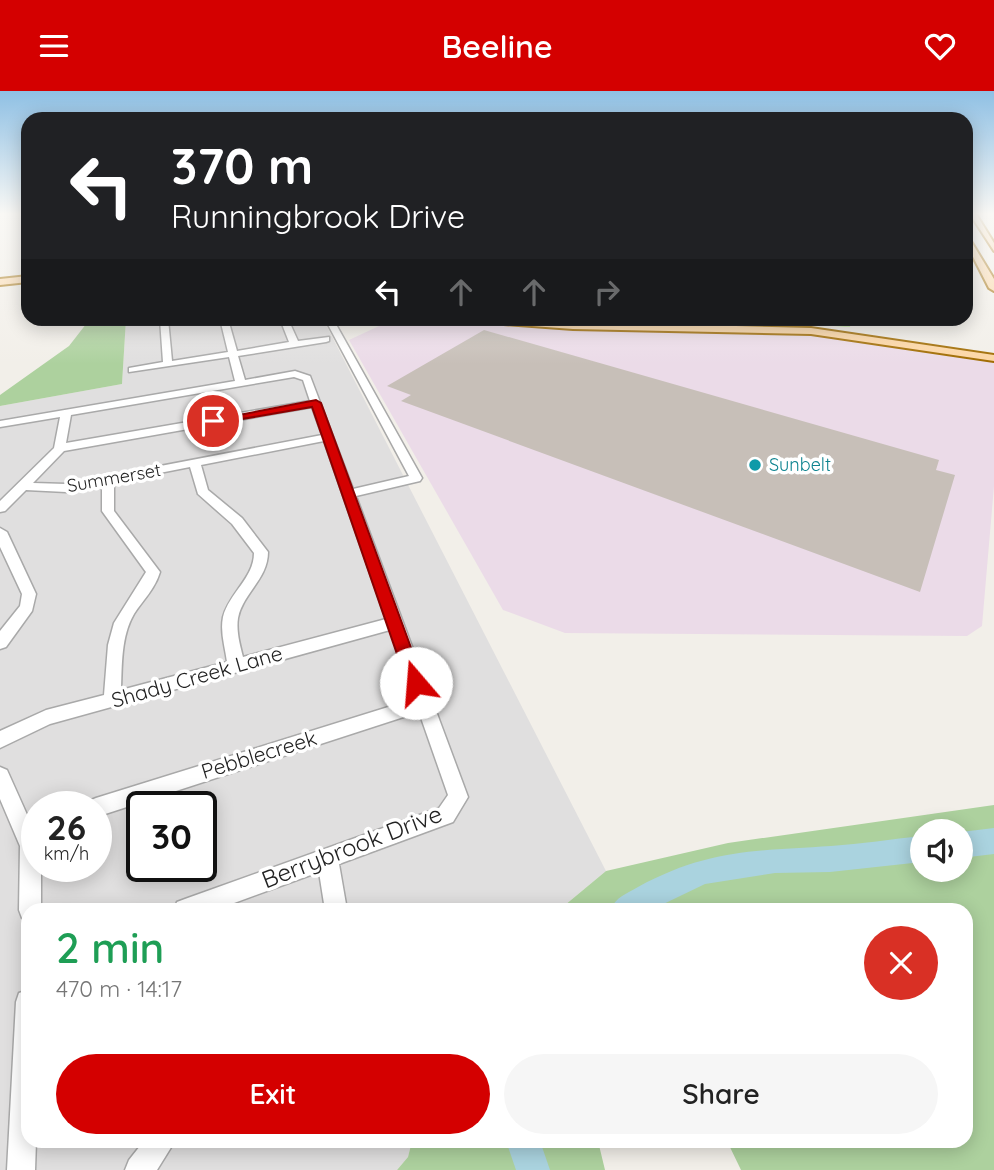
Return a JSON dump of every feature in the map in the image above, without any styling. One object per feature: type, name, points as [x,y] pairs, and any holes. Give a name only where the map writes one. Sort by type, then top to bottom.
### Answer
[{"type":"main road","points":[[981,263],[994,288]]},
{"type":"main road","points":[[0,280],[21,278]]},
{"type":"main road","points":[[573,326],[755,326],[871,338],[994,356]]},
{"type":"street","points":[[165,326],[168,364]]},
{"type":"street","points":[[0,424],[241,384],[226,326]]},
{"type":"street","points":[[287,326],[294,344]]},
{"type":"street","points":[[333,326],[414,475],[348,490]]},
{"type":"street","points":[[132,370],[326,339]]},
{"type":"street","name":"Berrybrook Drive","points":[[204,903],[452,811],[458,797],[307,378],[303,375],[241,384]]},
{"type":"street","points":[[60,448],[316,403]]},
{"type":"street","points":[[0,507],[60,448],[66,413]]},
{"type":"street","name":"Summerset","points":[[23,487],[66,488],[328,437]]},
{"type":"street","points":[[195,463],[202,491],[237,521],[261,552],[260,563],[232,612],[229,624],[236,665]]},
{"type":"street","points":[[108,480],[108,511],[153,572],[149,584],[126,615],[118,636],[112,701]]},
{"type":"street","points":[[0,532],[29,594],[27,607],[0,643]]},
{"type":"street","name":"Shady Creek Lane","points":[[0,740],[46,719],[396,622]]},
{"type":"street","name":"Pebblecreek","points":[[112,803],[422,703]]},
{"type":"street","points":[[0,776],[21,815]]},
{"type":"street","points":[[327,857],[335,903]]},
{"type":"street","points":[[30,882],[30,903]]},
{"type":"street","points":[[21,1170],[22,1148]]},
{"type":"street","points":[[139,1170],[156,1148]]},
{"type":"shaded area","points":[[126,326],[327,326],[606,871],[567,903],[21,903],[21,1148],[410,1148],[408,1157],[397,1170],[0,1170],[0,406],[122,384]]},
{"type":"shaded area","points":[[379,326],[521,326],[595,330],[798,333],[869,340],[994,361],[994,486],[982,626],[967,636],[565,633],[503,610],[349,340]]},
{"type":"green space","points":[[85,326],[126,326],[122,384],[0,406],[0,395],[69,346]]},
{"type":"green space","points":[[994,805],[994,1170],[741,1170],[730,1148],[973,1148],[973,903],[567,903],[606,871],[728,843]]},
{"type":"green space","points":[[410,1148],[600,1148],[605,1170],[397,1170],[408,1157]]},
{"type":"building","name":"Sunbelt","points":[[484,330],[939,460],[936,470],[955,475],[920,592],[401,401],[411,395],[387,386]]},
{"type":"waterway","points":[[973,844],[994,841]]},
{"type":"waterway","points":[[637,903],[669,885],[705,871],[775,860],[830,859],[910,850]]},
{"type":"waterway","points":[[525,1148],[533,1170]]},
{"type":"place","name":"Sunbelt","points":[[755,465]]},
{"type":"route","points":[[213,421],[316,403],[416,683]]}]
